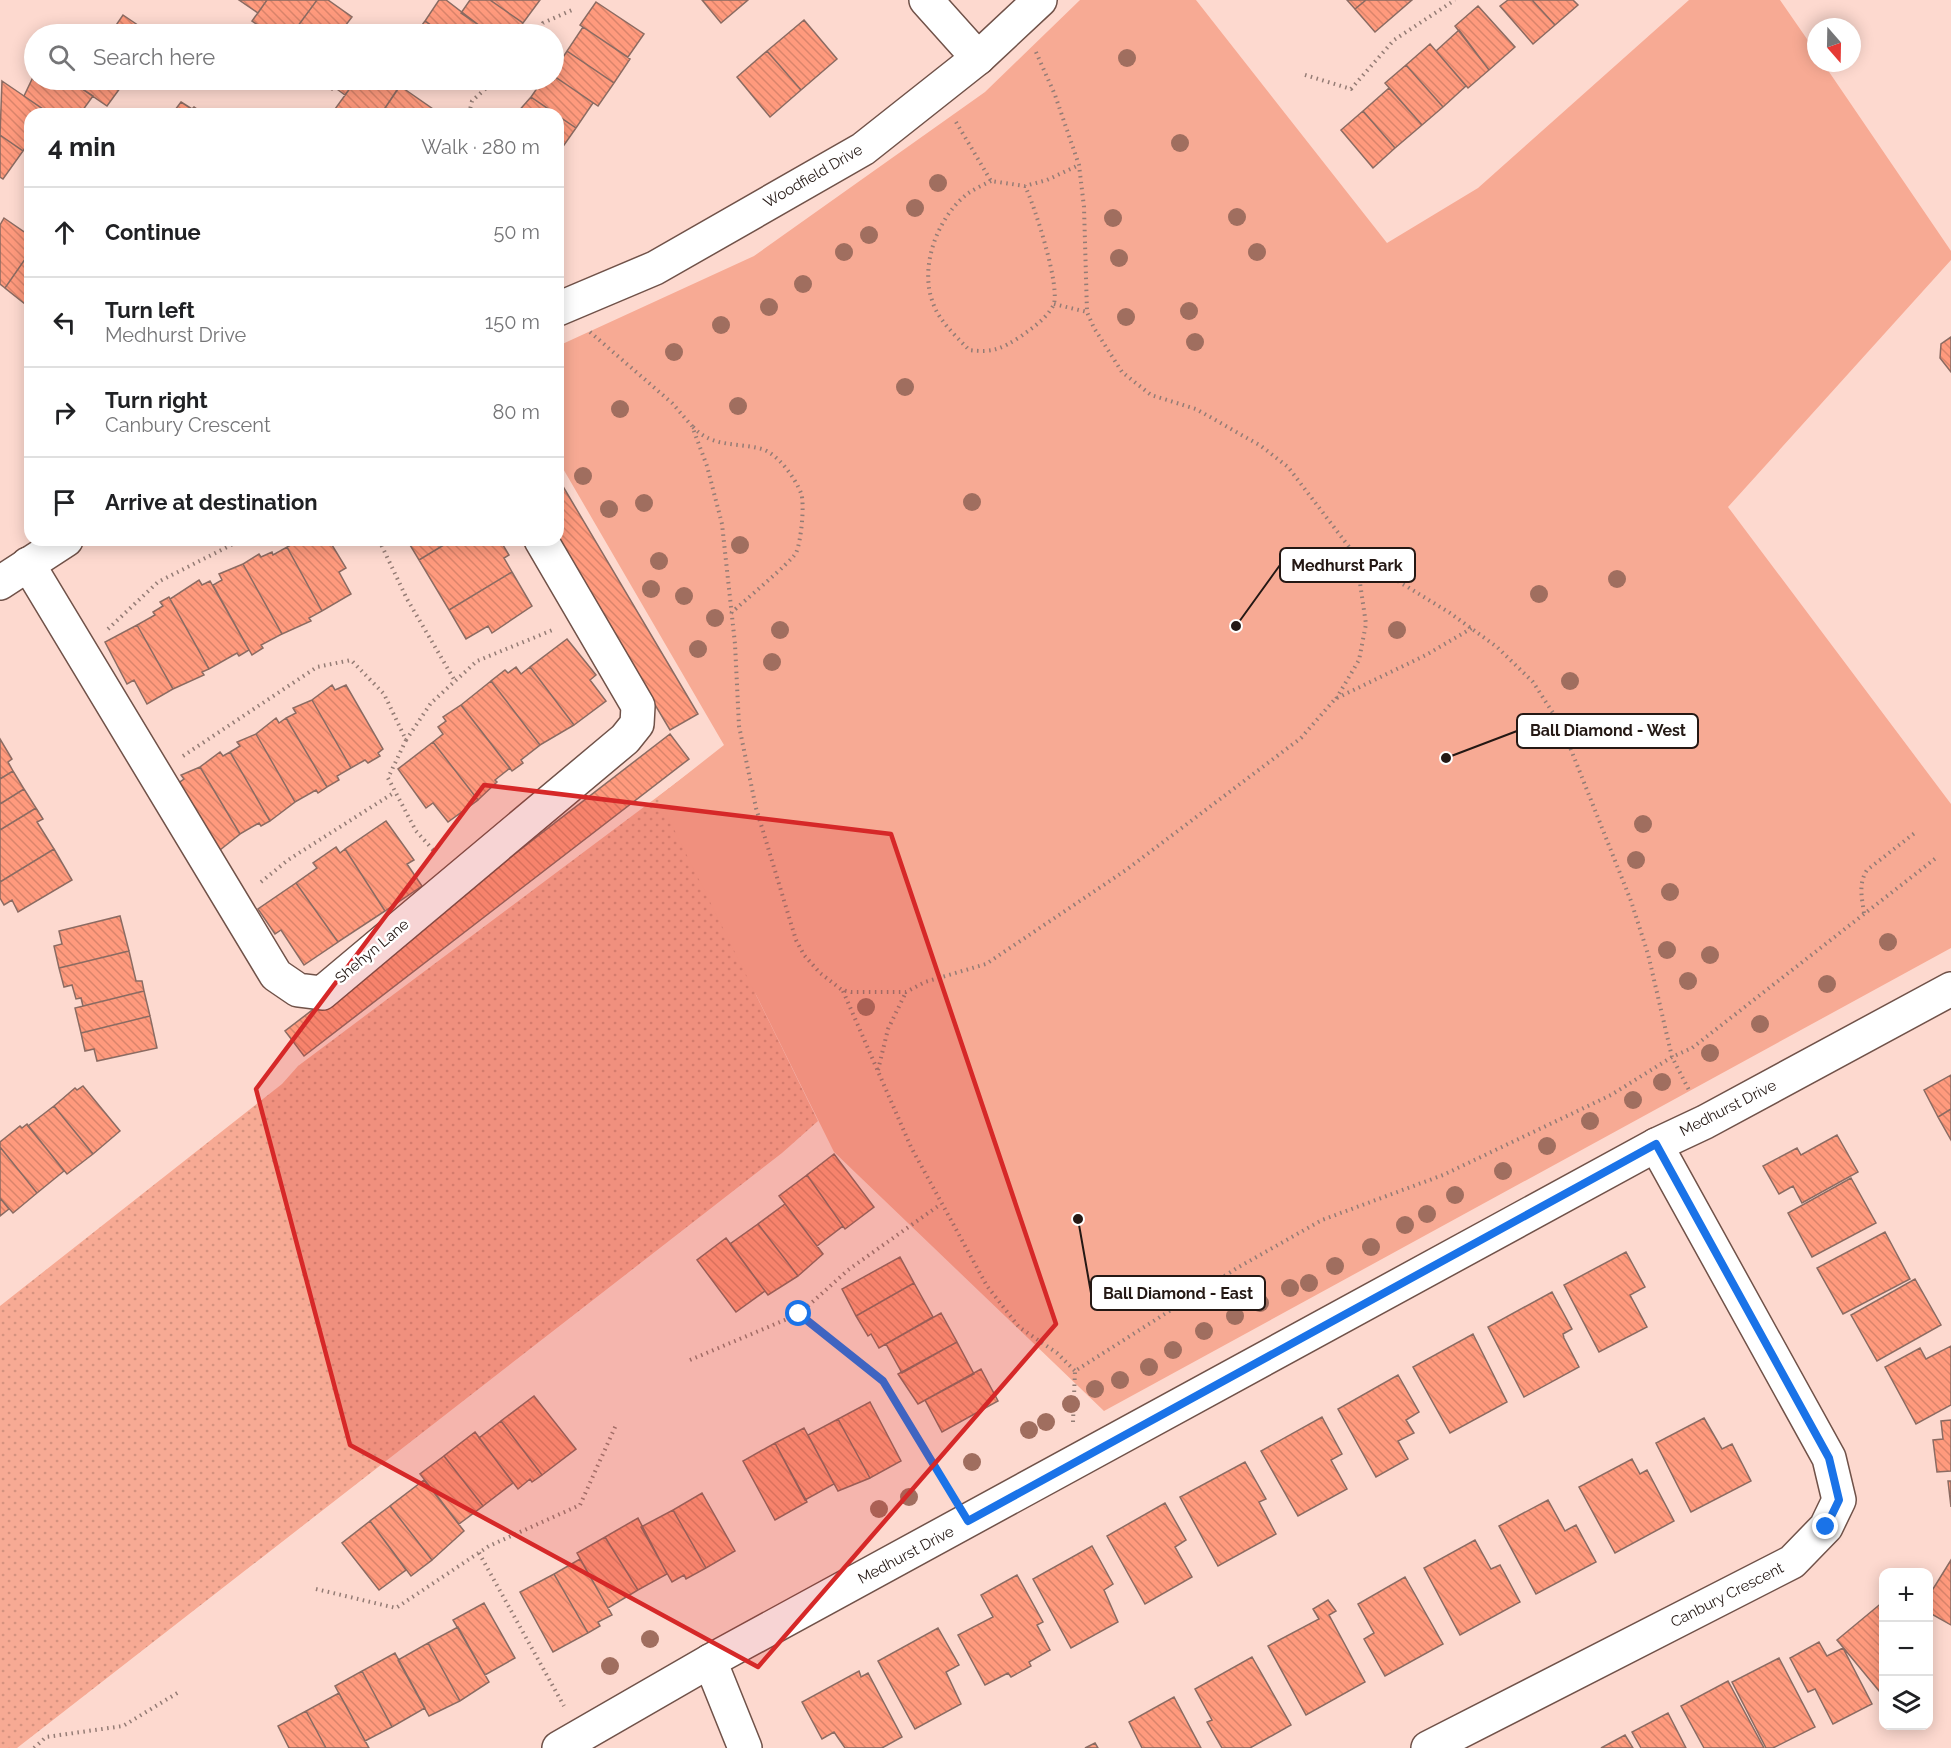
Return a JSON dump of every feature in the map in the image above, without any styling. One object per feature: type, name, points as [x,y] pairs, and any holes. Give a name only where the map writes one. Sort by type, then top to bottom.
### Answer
[{"type":"street","points":[[926,0],[978,58]]},
{"type":"street","name":"Woodfield Drive","points":[[566,306],[655,268],[863,149],[978,58],[1040,0]]},
{"type":"street","points":[[0,583],[56,546]]},
{"type":"street","name":"Shehyn Lane","points":[[28,564],[276,975],[298,990],[322,993],[625,739],[637,724],[638,706],[544,546]]},
{"type":"street","name":"Medhurst Drive","points":[[570,1742],[710,1661],[1656,1144],[1705,1122],[1951,989]]},
{"type":"street","name":"Canbury Crescent","points":[[1428,1748],[1792,1562],[1826,1527],[1839,1500],[1829,1458],[1656,1144]]},
{"type":"street","points":[[710,1661],[745,1748]]},
{"type":"path","points":[[1305,75],[1351,89],[1394,40],[1455,0]]},
{"type":"path","points":[[542,24],[572,10]]},
{"type":"path","points":[[1036,52],[1055,94],[1078,165],[1083,207],[1087,312],[1094,328],[1122,372],[1151,395],[1196,409],[1270,453],[1288,468],[1356,556],[1472,628],[1497,647],[1533,682],[1562,727],[1631,901],[1659,996],[1672,1057]]},
{"type":"path","points":[[470,108],[472,101],[484,90]]},
{"type":"path","points":[[956,122],[991,181]]},
{"type":"path","points":[[1025,186],[1035,206],[1040,226],[1055,289],[1054,304],[1040,323],[999,351],[990,353],[969,350],[944,323],[932,302],[927,269],[932,245],[966,194],[991,181],[1025,186],[1047,180],[1078,165]]},
{"type":"path","points":[[1054,304],[1087,312]]},
{"type":"path","points":[[566,306],[592,336],[672,403],[701,436],[715,443],[763,449],[774,455],[801,494],[802,514],[795,554],[731,614]]},
{"type":"path","points":[[692,426],[707,466],[722,524],[739,726],[766,845],[796,940],[804,956],[820,973],[842,990],[851,992],[906,992],[925,982],[986,964],[1051,922],[1301,738],[1335,699],[1359,660],[1366,624],[1356,556]]},
{"type":"path","points":[[81,652],[158,582],[229,546]]},
{"type":"path","points":[[382,546],[408,599],[455,681]]},
{"type":"path","points":[[459,879],[416,831],[388,778],[406,740],[431,703],[477,661],[586,618]]},
{"type":"path","points":[[1335,699],[1426,655],[1472,628]]},
{"type":"path","points":[[155,774],[317,667],[351,660],[384,693],[406,740]]},
{"type":"path","points":[[233,904],[288,860],[395,792]]},
{"type":"path","points":[[1864,913],[1861,891],[1863,877],[1867,870],[1916,832]]},
{"type":"path","points":[[1075,1371],[1237,1268],[1322,1220],[1443,1175],[1611,1095],[1672,1057],[1692,1048],[1936,858]]},
{"type":"path","points":[[842,990],[911,1147],[987,1286],[1019,1327],[1057,1353],[1075,1371],[1072,1465]]},
{"type":"path","points":[[878,1070],[888,1029],[906,992]]},
{"type":"path","points":[[690,1360],[799,1314],[848,1270],[941,1204]]},
{"type":"path","points":[[799,1314],[883,1381],[968,1521]]},
{"type":"path","points":[[316,1588],[396,1608],[479,1553],[580,1505],[616,1425]]},
{"type":"path","points":[[479,1553],[570,1742]]},
{"type":"path","points":[[34,1748],[46,1737],[123,1726],[179,1692]]},
{"type":"highlighted area","points":[[484,785],[891,834],[1056,1324],[758,1667],[350,1445],[256,1089]]},
{"type":"shaded area","points":[[1080,0],[1196,0],[1387,243],[1478,188],[1689,0],[1780,0],[1807,39],[1807,72],[1829,72],[1951,251],[1951,260],[1728,507],[1951,804],[1951,948],[1104,1411],[834,1152],[658,797],[724,745],[564,470],[564,343],[754,256],[985,92]]},
{"type":"shaded area","points":[[708,759],[756,995],[818,1121],[782,1153],[17,1748],[0,1748],[0,1306],[282,1084],[298,1066]]},
{"type":"building","points":[[239,0],[267,0],[258,13]]},
{"type":"building","points":[[267,0],[317,0],[299,24],[256,24],[252,21]]},
{"type":"building","points":[[317,0],[328,0],[352,17],[347,24],[299,24]]},
{"type":"building","points":[[439,0],[446,0],[477,24],[429,24],[425,21]]},
{"type":"building","points":[[470,0],[490,0],[523,23],[477,24],[461,13]]},
{"type":"building","points":[[490,0],[540,0],[523,23]]},
{"type":"building","points":[[702,0],[748,0],[721,23]]},
{"type":"building","points":[[1347,0],[1366,0],[1355,9]]},
{"type":"building","points":[[1366,0],[1412,0],[1375,32],[1355,9]]},
{"type":"building","points":[[1508,0],[1532,0],[1555,25],[1533,44],[1500,6]]},
{"type":"building","points":[[1532,0],[1573,0],[1578,5],[1555,25]]},
{"type":"building","points":[[596,2],[644,34],[628,57],[580,25]]},
{"type":"building","points":[[1478,6],[1515,47],[1489,70],[1455,26]]},
{"type":"building","points":[[123,15],[136,24],[117,24]]},
{"type":"building","points":[[804,20],[837,59],[801,90],[767,51]]},
{"type":"building","points":[[583,27],[630,59],[614,83],[567,51]]},
{"type":"building","points":[[1459,30],[1489,70],[1468,88],[1436,51]]},
{"type":"building","points":[[1430,44],[1466,86],[1443,107],[1406,65]]},
{"type":"building","points":[[567,51],[614,83],[598,106],[564,83],[564,56]]},
{"type":"building","points":[[767,51],[801,90],[770,117],[737,77]]},
{"type":"building","points":[[1406,65],[1443,107],[1422,125],[1385,83]]},
{"type":"building","points":[[2,81],[42,108],[24,108],[23,151],[0,135]]},
{"type":"building","points":[[564,83],[593,103],[576,128],[564,120],[564,108],[547,108],[531,97],[536,90],[564,90]]},
{"type":"building","points":[[1389,88],[1422,125],[1395,148],[1363,111]]},
{"type":"building","points":[[27,90],[84,90],[93,96],[84,108],[41,108],[24,96]]},
{"type":"building","points":[[84,90],[119,90],[107,106]]},
{"type":"building","points":[[338,90],[349,90],[345,95]]},
{"type":"building","points":[[349,90],[397,90],[385,108],[336,108]]},
{"type":"building","points":[[397,90],[406,90],[432,108],[385,108]]},
{"type":"building","points":[[531,97],[547,108],[521,108]]},
{"type":"building","points":[[181,102],[190,108],[176,108]]},
{"type":"building","points":[[1363,111],[1395,148],[1373,168],[1341,130]]},
{"type":"building","points":[[564,120],[576,128],[564,145]]},
{"type":"building","points":[[0,135],[23,151],[3,179],[0,177]]},
{"type":"building","points":[[4,218],[24,232],[24,261],[5,288],[0,284],[0,225]]},
{"type":"building","points":[[24,261],[24,303],[5,288]]},
{"type":"building","points":[[1951,337],[1951,372],[1940,358],[1941,344]]},
{"type":"building","points":[[564,488],[698,714],[670,730],[561,546],[564,546]]},
{"type":"building","points":[[333,546],[346,568],[339,572],[351,594],[322,611],[287,547]]},
{"type":"building","points":[[411,546],[442,546],[419,560]]},
{"type":"building","points":[[442,546],[504,546],[509,555],[504,558],[512,572],[449,610],[419,560]]},
{"type":"building","points":[[287,547],[322,611],[309,618],[311,621],[282,634],[243,564],[259,554],[261,557],[272,552],[273,555]]},
{"type":"building","points":[[243,564],[282,634],[261,645],[263,648],[252,655],[213,585],[222,580],[219,574]]},
{"type":"building","points":[[512,572],[532,606],[492,633],[488,626],[466,639],[449,610]]},
{"type":"building","points":[[199,580],[202,585],[210,581],[249,650],[239,656],[237,653],[209,669],[170,599]]},
{"type":"building","points":[[169,597],[209,669],[202,672],[204,675],[173,689],[137,625],[155,615],[153,612],[163,606],[160,602]]},
{"type":"building","points":[[137,625],[173,689],[147,704],[134,680],[127,684],[105,642]]},
{"type":"building","points":[[567,639],[596,675],[590,680],[606,701],[574,725],[530,667]]},
{"type":"building","points":[[516,667],[521,674],[530,667],[574,725],[540,745],[491,681],[505,670],[508,673]]},
{"type":"building","points":[[491,681],[540,745],[521,760],[523,763],[512,771],[461,705]]},
{"type":"building","points":[[332,685],[335,690],[346,685],[383,749],[378,753],[380,756],[368,763],[365,760],[351,768],[312,700]]},
{"type":"building","points":[[312,700],[351,768],[337,776],[339,780],[327,787],[286,718],[296,713],[293,708]]},
{"type":"building","points":[[461,705],[510,768],[495,780],[497,782],[478,800],[433,742],[443,734],[438,727],[446,721],[443,717]]},
{"type":"building","points":[[276,718],[279,723],[286,718],[327,787],[318,793],[316,790],[295,802],[256,734]]},
{"type":"building","points":[[256,734],[295,802],[270,821],[230,752],[240,746],[237,742]]},
{"type":"building","points":[[670,734],[689,759],[304,1056],[285,1031]]},
{"type":"building","points":[[0,739],[12,759],[8,762],[13,771],[0,779]]},
{"type":"building","points":[[433,742],[478,800],[448,822],[433,803],[426,808],[398,769]]},
{"type":"building","points":[[220,752],[223,756],[230,752],[270,821],[261,826],[259,823],[240,834],[200,767]]},
{"type":"building","points":[[200,767],[240,834],[220,850],[218,847],[213,850],[174,786],[184,779],[181,775]]},
{"type":"building","points":[[13,771],[24,789],[0,804],[0,779]]},
{"type":"building","points":[[24,789],[36,808],[0,830],[0,804]]},
{"type":"building","points":[[36,808],[43,819],[37,822],[54,849],[0,882],[0,830]]},
{"type":"building","points":[[386,821],[414,860],[407,864],[422,886],[385,911],[345,849]]},
{"type":"building","points":[[336,847],[340,853],[345,849],[385,911],[338,942],[296,883],[317,868],[313,863]]},
{"type":"building","points":[[54,849],[72,880],[18,912],[12,900],[4,905],[0,898],[0,882]]},
{"type":"building","points":[[296,883],[338,942],[304,965],[281,930],[275,934],[258,909]]},
{"type":"building","points":[[120,916],[129,951],[59,968],[54,946],[62,944],[59,931]]},
{"type":"building","points":[[129,951],[136,981],[142,981],[144,991],[83,1006],[81,998],[76,999],[72,985],[64,987],[59,968]]},
{"type":"building","points":[[144,991],[150,1016],[81,1033],[75,1008]]},
{"type":"building","points":[[150,1016],[157,1048],[97,1061],[94,1049],[85,1051],[81,1033]]},
{"type":"building","points":[[1951,1075],[1951,1109],[1938,1117],[1924,1090]]},
{"type":"building","points":[[83,1086],[120,1131],[93,1154],[54,1106],[75,1088],[77,1090]]},
{"type":"building","points":[[54,1106],[93,1154],[67,1174],[28,1126]]},
{"type":"building","points":[[1951,1109],[1951,1140],[1938,1117]]},
{"type":"building","points":[[27,1124],[64,1171],[37,1193],[0,1147],[0,1142],[20,1126],[22,1128]]},
{"type":"building","points":[[1837,1135],[1858,1172],[1802,1203],[1793,1186],[1779,1194],[1763,1166],[1797,1148],[1801,1155]]},
{"type":"building","points":[[0,1147],[37,1193],[13,1213],[0,1198]]},
{"type":"building","points":[[834,1154],[874,1207],[845,1229],[807,1175]]},
{"type":"building","points":[[807,1175],[843,1226],[817,1246],[779,1196]]},
{"type":"building","points":[[1851,1178],[1876,1223],[1812,1257],[1788,1213]]},
{"type":"building","points":[[0,1198],[9,1209],[0,1216]]},
{"type":"building","points":[[785,1204],[823,1254],[798,1276],[758,1224]]},
{"type":"building","points":[[758,1224],[798,1276],[768,1295],[730,1244]]},
{"type":"building","points":[[1885,1232],[1910,1279],[1843,1314],[1817,1268]]},
{"type":"building","points":[[726,1238],[765,1291],[736,1312],[697,1260]]},
{"type":"building","points":[[1626,1252],[1645,1287],[1630,1295],[1647,1327],[1599,1352],[1564,1285]]},
{"type":"building","points":[[900,1257],[914,1283],[856,1316],[842,1289]]},
{"type":"building","points":[[1915,1279],[1941,1325],[1877,1361],[1851,1315]]},
{"type":"building","points":[[914,1283],[933,1317],[879,1348],[871,1334],[868,1336],[856,1316]]},
{"type":"building","points":[[1552,1292],[1572,1329],[1563,1334],[1579,1367],[1524,1397],[1488,1327]]},
{"type":"building","points":[[941,1313],[957,1342],[902,1373],[886,1344]]},
{"type":"building","points":[[1473,1334],[1507,1402],[1450,1433],[1413,1367]]},
{"type":"building","points":[[957,1342],[974,1374],[918,1404],[898,1374]]},
{"type":"building","points":[[1951,1346],[1951,1405],[1916,1424],[1885,1367],[1920,1348],[1926,1359]]},
{"type":"building","points":[[981,1369],[998,1401],[942,1432],[925,1400]]},
{"type":"building","points":[[1398,1375],[1419,1412],[1406,1420],[1414,1433],[1398,1441],[1408,1459],[1376,1477],[1338,1409]]},
{"type":"building","points":[[534,1396],[576,1449],[542,1475],[501,1421]]},
{"type":"building","points":[[870,1402],[901,1461],[870,1478],[838,1419]]},
{"type":"building","points":[[1322,1417],[1342,1454],[1331,1460],[1347,1489],[1298,1516],[1261,1451]]},
{"type":"building","points":[[1704,1418],[1722,1449],[1732,1444],[1751,1481],[1691,1512],[1656,1443]]},
{"type":"building","points":[[838,1419],[870,1478],[838,1491],[808,1435]]},
{"type":"building","points":[[1951,1420],[1951,1471],[1937,1472],[1933,1440],[1943,1439],[1941,1421]]},
{"type":"building","points":[[501,1421],[542,1475],[532,1482],[530,1479],[518,1489],[479,1438]]},
{"type":"building","points":[[804,1428],[834,1484],[805,1500],[775,1443]]},
{"type":"building","points":[[475,1432],[513,1483],[483,1506],[444,1456]]},
{"type":"building","points":[[775,1443],[807,1502],[775,1520],[743,1461]]},
{"type":"building","points":[[444,1456],[483,1506],[459,1524],[420,1474]]},
{"type":"building","points":[[1632,1459],[1640,1474],[1647,1470],[1674,1521],[1615,1553],[1579,1487]]},
{"type":"building","points":[[1245,1462],[1266,1499],[1259,1502],[1276,1534],[1218,1566],[1180,1497]]},
{"type":"building","points":[[424,1480],[464,1531],[432,1560],[390,1506]]},
{"type":"building","points":[[1948,1481],[1951,1481],[1951,1507]]},
{"type":"building","points":[[702,1493],[735,1551],[706,1568],[673,1510]]},
{"type":"building","points":[[1548,1500],[1565,1531],[1576,1525],[1596,1562],[1536,1594],[1499,1526]]},
{"type":"building","points":[[1165,1503],[1186,1540],[1175,1547],[1192,1577],[1145,1604],[1107,1536]]},
{"type":"building","points":[[390,1506],[432,1560],[411,1576],[370,1521]]},
{"type":"building","points":[[673,1510],[706,1568],[686,1579],[684,1575],[672,1582],[641,1527]]},
{"type":"building","points":[[638,1518],[667,1574],[638,1590],[605,1537]]},
{"type":"building","points":[[370,1521],[406,1570],[379,1590],[342,1543]]},
{"type":"building","points":[[605,1537],[638,1590],[608,1608],[577,1553]]},
{"type":"building","points":[[1475,1540],[1491,1569],[1500,1565],[1520,1602],[1460,1635],[1424,1568]]},
{"type":"building","points":[[1092,1546],[1113,1584],[1104,1590],[1118,1622],[1071,1648],[1033,1579]]},
{"type":"building","points":[[580,1559],[612,1615],[598,1622],[600,1626],[588,1633],[554,1574]]},
{"type":"building","points":[[1951,1560],[1951,1625],[1933,1615],[1933,1589]]},
{"type":"building","points":[[554,1574],[588,1633],[553,1652],[520,1592]]},
{"type":"building","points":[[1017,1575],[1043,1622],[1037,1625],[1050,1650],[1029,1662],[1031,1666],[1011,1677],[1008,1673],[985,1685],[958,1635],[993,1617],[981,1595]]},
{"type":"building","points":[[1405,1577],[1443,1644],[1385,1676],[1364,1639],[1374,1633],[1358,1604]]},
{"type":"building","points":[[1328,1600],[1336,1611],[1329,1615],[1365,1682],[1306,1715],[1268,1646],[1319,1619],[1313,1609]]},
{"type":"building","points":[[484,1603],[515,1658],[485,1675],[453,1620]]},
{"type":"building","points":[[1879,1605],[1879,1691],[1837,1640]]},
{"type":"building","points":[[458,1627],[489,1682],[460,1701],[428,1643]]},
{"type":"building","points":[[938,1628],[959,1665],[946,1672],[961,1704],[915,1729],[878,1661]]},
{"type":"building","points":[[1819,1642],[1827,1656],[1843,1648],[1872,1704],[1833,1724],[1815,1689],[1808,1692],[1790,1658]]},
{"type":"building","points":[[428,1643],[460,1701],[429,1716],[398,1660]]},
{"type":"building","points":[[395,1653],[425,1708],[392,1727],[362,1671]]},
{"type":"building","points":[[1252,1657],[1291,1725],[1250,1748],[1222,1748],[1207,1722],[1212,1720],[1195,1689]]},
{"type":"building","points":[[1779,1658],[1815,1727],[1773,1748],[1766,1748],[1732,1682]]},
{"type":"building","points":[[362,1671],[392,1727],[365,1741],[335,1686]]},
{"type":"building","points":[[859,1671],[861,1677],[868,1673],[902,1737],[882,1748],[845,1748],[834,1732],[822,1739],[802,1702]]},
{"type":"building","points":[[1728,1681],[1764,1748],[1704,1748],[1681,1706]]},
{"type":"building","points":[[339,1693],[369,1748],[326,1748],[306,1711]]},
{"type":"building","points":[[1174,1697],[1201,1748],[1142,1748],[1129,1722]]},
{"type":"building","points":[[306,1711],[326,1748],[289,1748],[278,1726]]},
{"type":"building","points":[[1668,1713],[1686,1748],[1641,1748],[1632,1732]]},
{"type":"building","points":[[1625,1735],[1633,1748],[1601,1748]]},
{"type":"building","points":[[1095,1743],[1098,1748],[1085,1748]]},
{"type":"place","name":"Medhurst Park","points":[[1236,626]]},
{"type":"place","name":"Ball Diamond - West","points":[[1446,758]]},
{"type":"place","name":"Ball Diamond - East","points":[[1078,1219]]},
{"type":"route","points":[[799,1314],[883,1381],[968,1521],[1656,1144],[1829,1458],[1839,1500],[1826,1527]]}]
